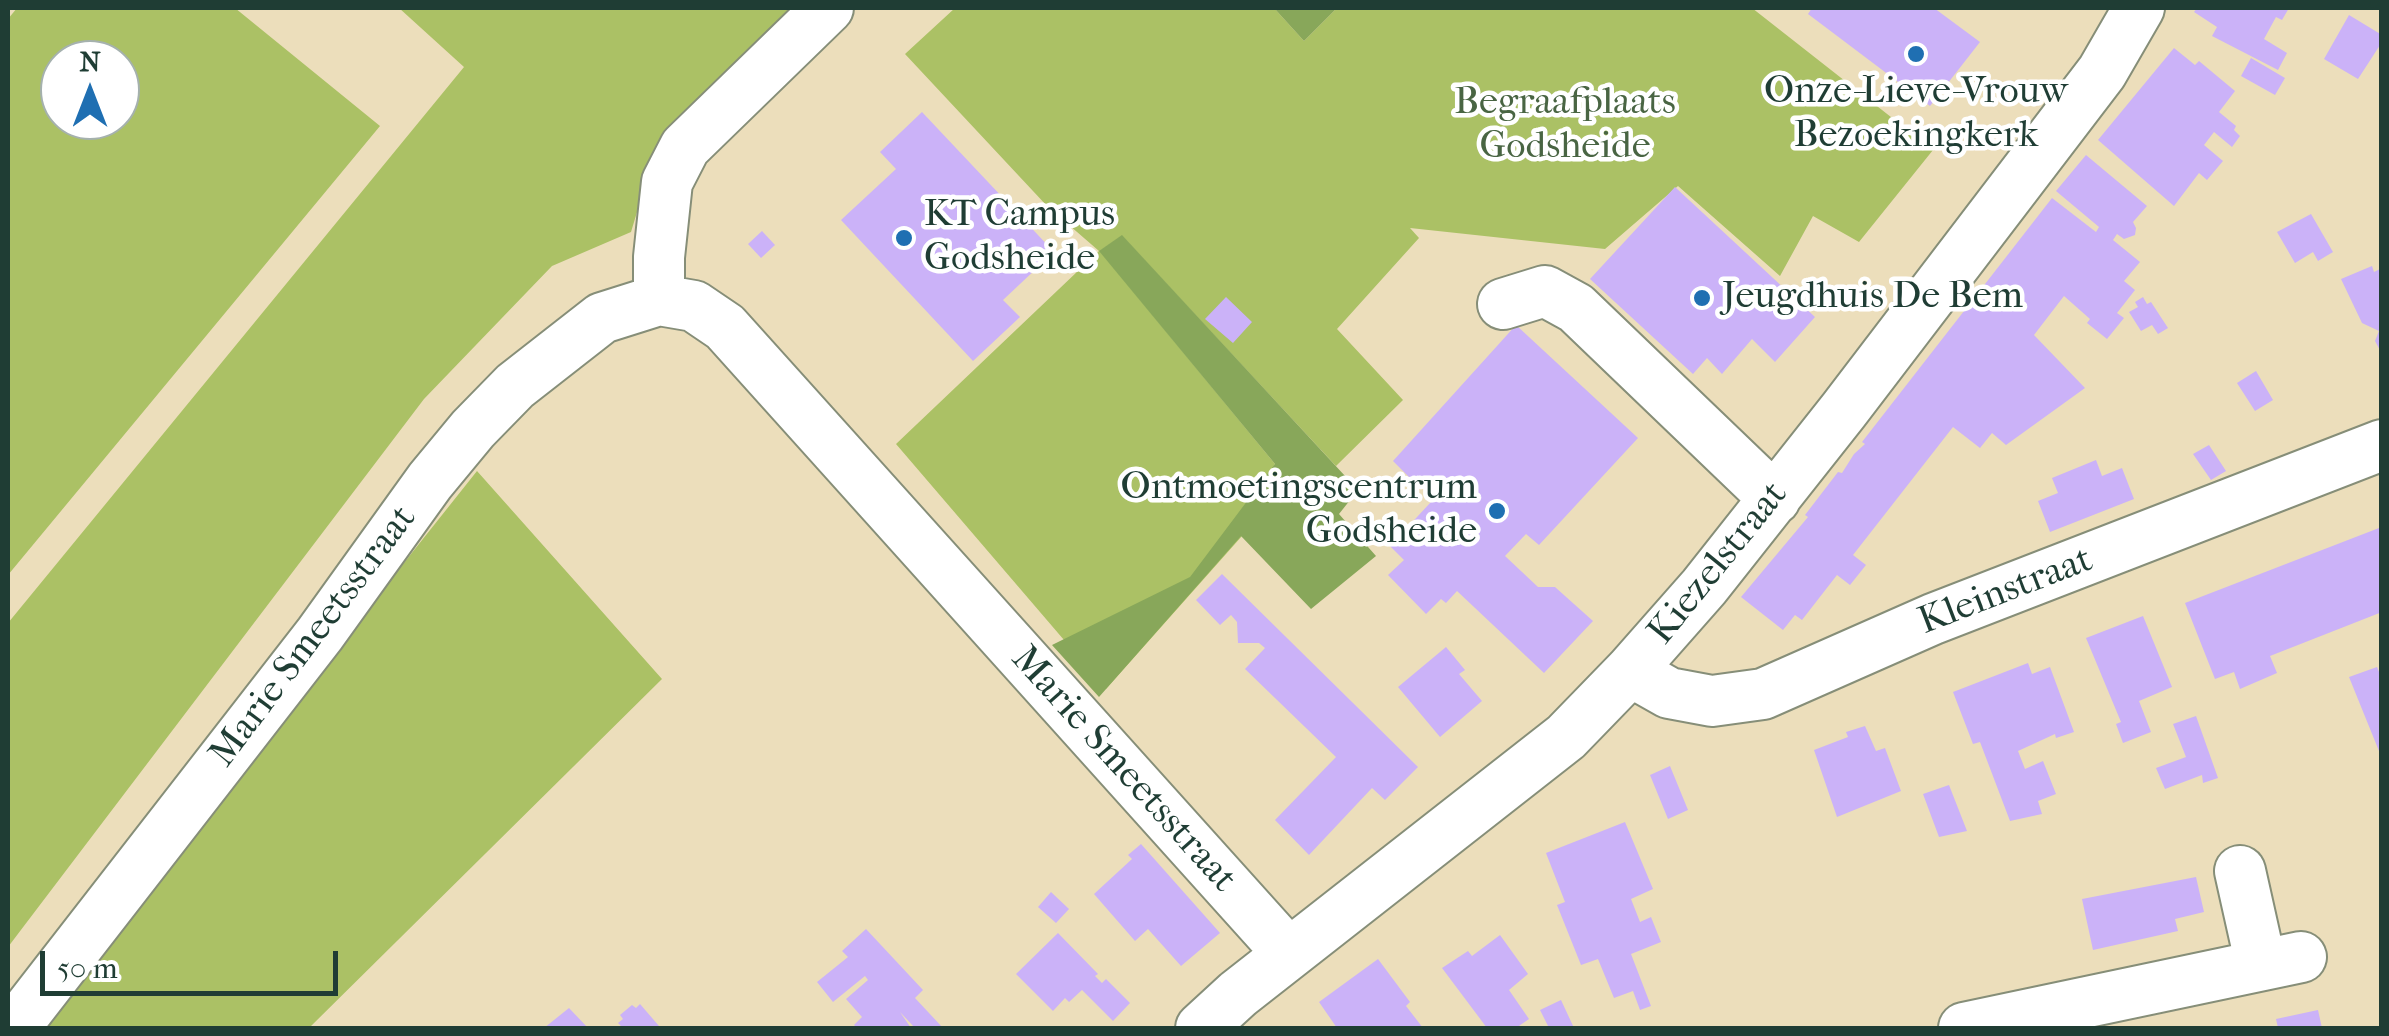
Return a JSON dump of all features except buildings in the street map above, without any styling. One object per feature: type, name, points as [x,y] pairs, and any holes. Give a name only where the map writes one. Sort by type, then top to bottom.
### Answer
[{"type":"street","points":[[659,300],[667,182],[685,148],[828,8]]},
{"type":"street","name":"Kiezelstraat","points":[[1202,1028],[1289,954],[1566,737],[1630,672],[1775,499],[2102,72],[2139,8]]},
{"type":"street","points":[[1502,304],[1545,291],[1576,308],[1775,499]]},
{"type":"street","name":"Marie Smeetsstraat","points":[[14,1028],[320,634],[430,481],[473,429],[515,386],[602,318],[659,300],[694,306],[724,327],[1289,954]]},
{"type":"street","name":"Kleinstraat","points":[[1630,672],[1669,692],[1712,701],[1764,694],[1933,619],[2382,445]]},
{"type":"street","points":[[1964,1028],[2114,1013],[2281,961],[2240,871]]},
{"type":"green space","points":[[17,8],[235,8],[380,126],[8,575],[8,19]]},
{"type":"green space","points":[[399,8],[805,8],[656,149],[631,232],[552,266],[424,399],[8,947],[8,623],[464,67]]},
{"type":"green space","name":"Begraafplaats Godsheide","points":[[955,8],[1274,8],[1304,41],[1337,8],[1752,8],[1933,150],[1859,242],[1813,216],[1780,276],[1678,186],[1605,249],[1410,228],[1419,238],[1337,329],[1403,400],[1336,466],[1122,236],[1100,251],[1275,464],[1242,536],[1106,689],[896,444],[1099,251],[1047,206],[905,54]]},
{"type":"green space","points":[[1274,8],[1337,8],[1304,41]]},
{"type":"green space","points":[[1122,235],[1358,490],[1339,514],[1376,556],[1311,609],[1241,536],[1099,697],[1052,645],[1190,577],[1275,464],[1099,251]]},
{"type":"green space","points":[[477,471],[662,679],[309,1028],[34,1028]]},
{"type":"place","name":"Onze-Lieve-Vrouw Bezoekingkerk","points":[[1916,54]]},
{"type":"place","name":"KT Campus Godsheide","points":[[904,238]]},
{"type":"place","name":"Jeugdhuis De Bem","points":[[1702,298]]},
{"type":"place","name":"Ontmoetingscentrum Godsheide","points":[[1497,511]]}]
